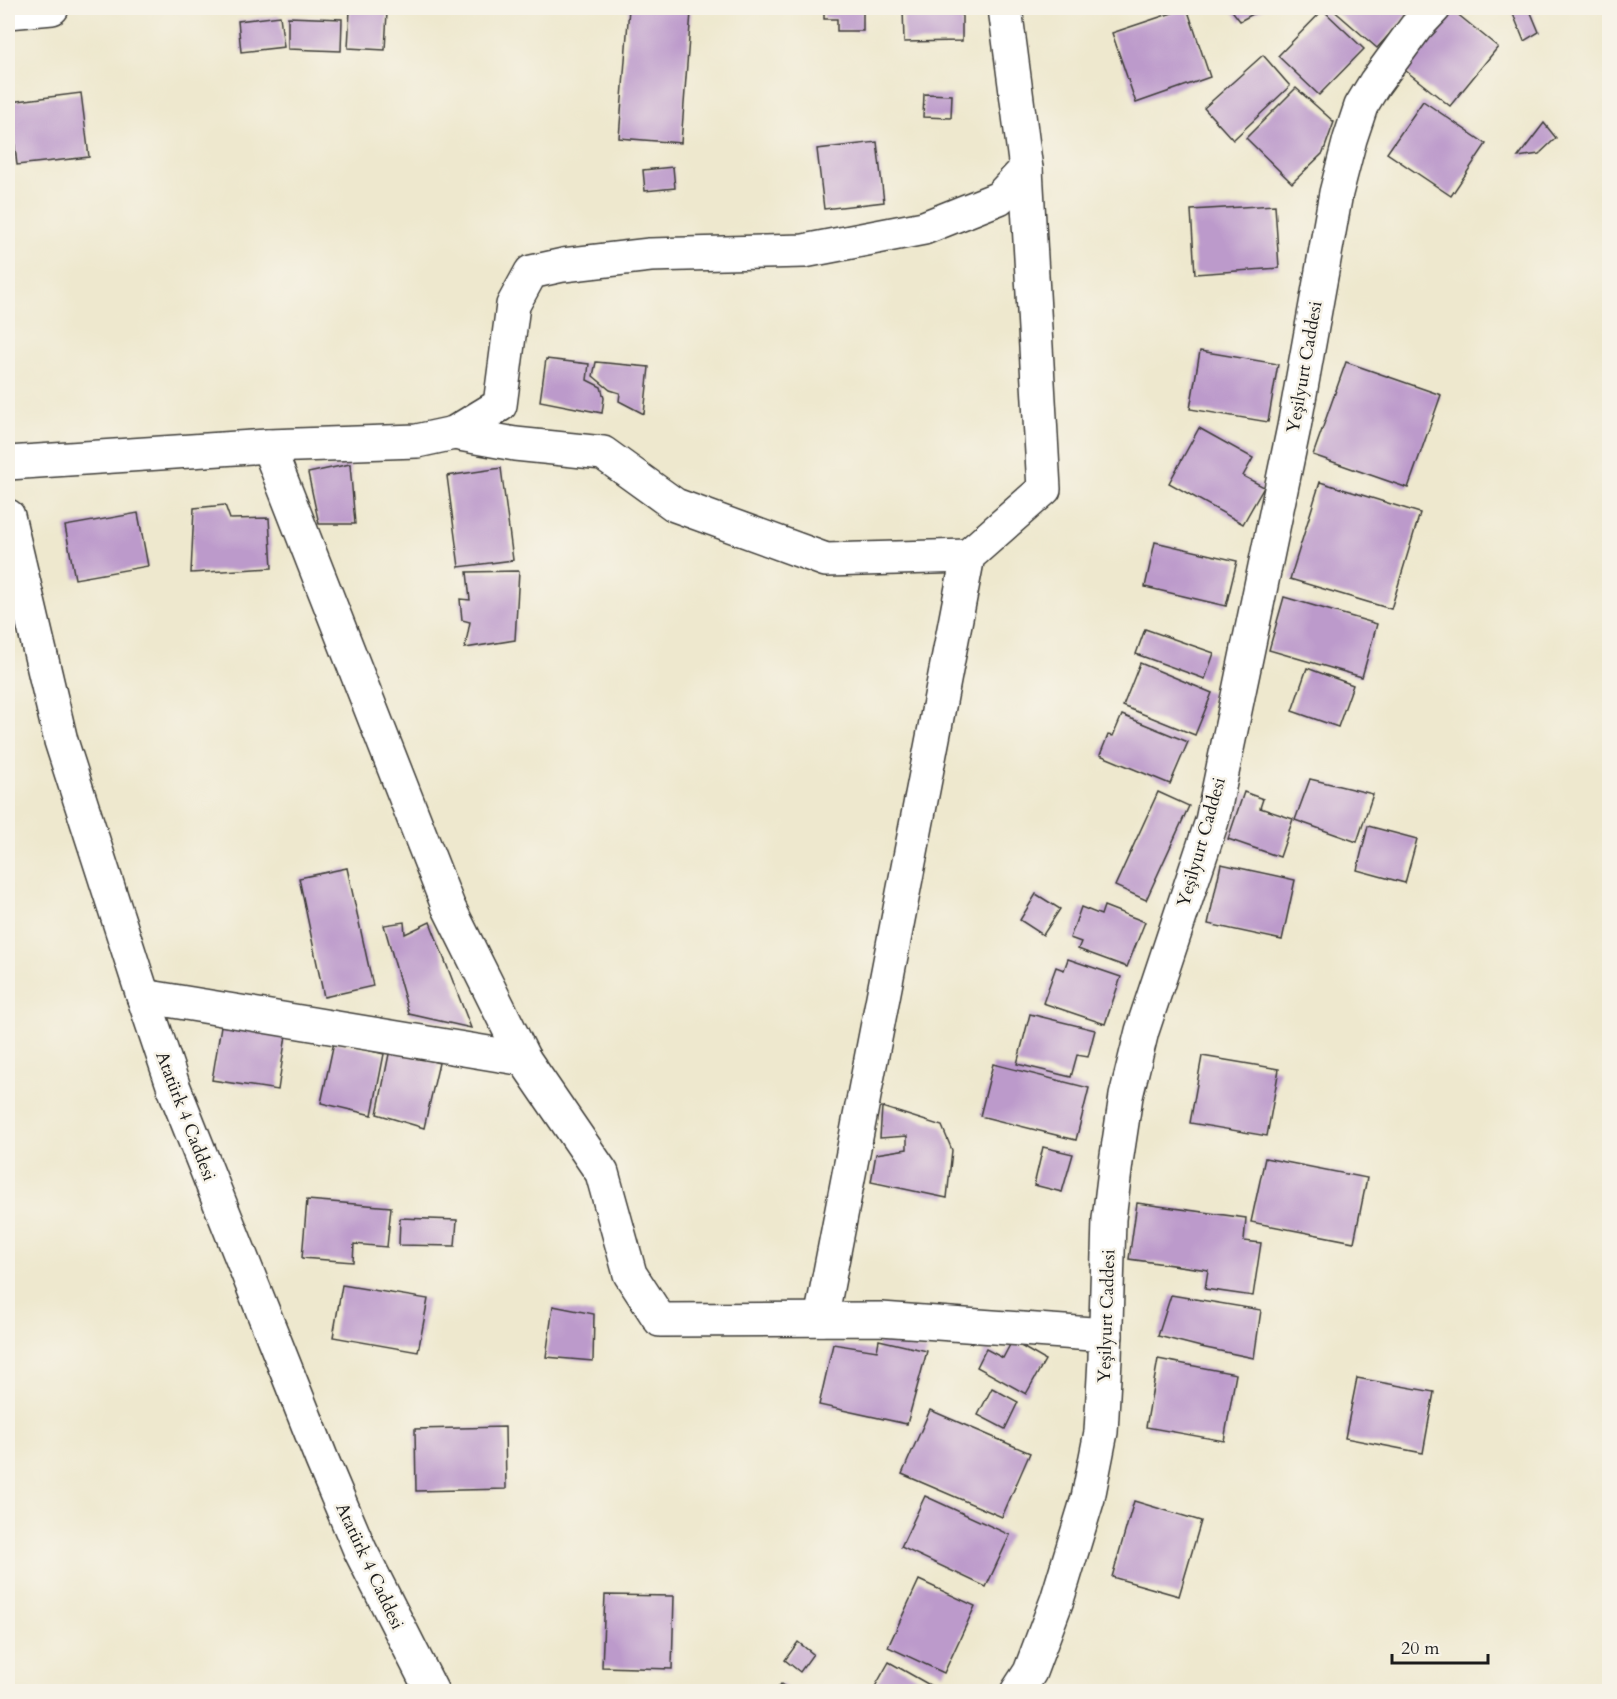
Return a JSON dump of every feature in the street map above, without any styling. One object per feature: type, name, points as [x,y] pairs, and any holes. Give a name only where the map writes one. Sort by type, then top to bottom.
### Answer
[{"type":"street","points":[[8,12],[52,8]]},
{"type":"street","points":[[820,1320],[968,556],[1044,489],[1026,169],[1005,8]]},
{"type":"street","name":"Yeşilyurt Caddesi","points":[[1017,1692],[1030,1671],[1057,1600],[1088,1498],[1101,1432],[1109,1219],[1126,1096],[1142,1031],[1212,820],[1294,427],[1339,182],[1350,139],[1362,106],[1375,83],[1416,27],[1434,8]]},
{"type":"street","points":[[8,463],[268,446],[417,441],[454,433],[500,405],[513,305],[531,272],[563,264],[650,255],[804,251],[924,228],[999,198],[1026,169]]},
{"type":"street","points":[[454,433],[515,444],[603,453],[675,505],[826,560],[968,556]]},
{"type":"street","points":[[268,446],[448,906],[524,1059],[602,1173],[630,1274],[660,1320],[881,1319],[1106,1335]]},
{"type":"street","name":"Atatürk 4 Caddesi","points":[[8,516],[61,741],[174,1088],[360,1550],[432,1692]]},
{"type":"street","points":[[143,996],[524,1059]]},
{"type":"building","points":[[629,8],[691,12],[681,143],[619,138]]},
{"type":"building","points":[[824,8],[863,8],[863,31],[837,31],[837,19],[824,19]]},
{"type":"building","points":[[903,8],[962,8],[962,41],[904,42]]},
{"type":"building","points":[[1187,8],[1210,77],[1136,103],[1112,33]]},
{"type":"building","points":[[1230,8],[1264,8],[1240,21]]},
{"type":"building","points":[[1331,8],[1413,8],[1377,48]]},
{"type":"building","points":[[1450,8],[1498,47],[1450,106],[1401,67]]},
{"type":"building","points":[[1529,8],[1539,32],[1524,41],[1513,14]]},
{"type":"building","points":[[350,10],[387,12],[385,50],[348,48]]},
{"type":"building","points":[[1323,10],[1364,49],[1319,95],[1278,56]]},
{"type":"building","points":[[280,16],[284,47],[241,52],[238,21]]},
{"type":"building","points":[[288,17],[342,19],[341,51],[288,49]]},
{"type":"building","points":[[1263,55],[1290,86],[1233,140],[1204,108]]},
{"type":"building","points":[[1296,88],[1334,122],[1323,153],[1292,183],[1246,138]]},
{"type":"building","points":[[81,93],[89,157],[17,165],[10,102]]},
{"type":"building","points":[[924,94],[952,95],[951,118],[923,117]]},
{"type":"building","points":[[1423,101],[1486,144],[1451,196],[1387,153]]},
{"type":"building","points":[[1544,123],[1556,138],[1539,154],[1518,157]]},
{"type":"building","points":[[877,142],[884,202],[824,209],[817,149]]},
{"type":"building","points":[[673,167],[675,188],[645,191],[643,170]]},
{"type":"building","points":[[1275,205],[1279,268],[1195,274],[1191,210]]},
{"type":"building","points":[[1200,351],[1278,364],[1268,422],[1190,409]]},
{"type":"building","points":[[546,359],[589,364],[587,380],[601,387],[604,398],[602,413],[540,401]]},
{"type":"building","points":[[596,362],[649,367],[644,414],[619,401],[620,393],[610,390],[593,376]]},
{"type":"building","points":[[1346,362],[1441,395],[1408,488],[1313,455]]},
{"type":"building","points":[[1199,428],[1253,458],[1243,476],[1264,487],[1243,524],[1169,483]]},
{"type":"building","points":[[350,464],[355,524],[319,524],[308,473]]},
{"type":"building","points":[[501,468],[513,560],[459,567],[447,476]]},
{"type":"building","points":[[1320,482],[1420,513],[1391,609],[1290,579]]},
{"type":"building","points":[[225,505],[230,519],[269,518],[272,568],[191,573],[194,508]]},
{"type":"building","points":[[138,513],[148,566],[75,579],[65,526]]},
{"type":"building","points":[[1155,542],[1237,561],[1226,606],[1145,587]]},
{"type":"building","points":[[519,571],[515,640],[465,648],[470,622],[462,620],[460,599],[470,600],[467,572]]},
{"type":"building","points":[[1284,597],[1377,624],[1362,677],[1269,650]]},
{"type":"building","points":[[1145,629],[1214,653],[1205,679],[1136,654]]},
{"type":"building","points":[[1140,663],[1212,693],[1195,735],[1123,706]]},
{"type":"building","points":[[1307,668],[1353,685],[1338,727],[1292,711]]},
{"type":"building","points":[[1122,715],[1188,742],[1170,784],[1100,755],[1108,735],[1113,736]]},
{"type":"building","points":[[1310,779],[1373,794],[1357,842],[1295,820]]},
{"type":"building","points":[[1158,792],[1189,806],[1146,900],[1115,886]]},
{"type":"building","points":[[1244,792],[1263,799],[1260,808],[1293,819],[1280,857],[1228,839]]},
{"type":"building","points":[[1368,826],[1417,839],[1405,883],[1357,870]]},
{"type":"building","points":[[1221,864],[1295,880],[1282,940],[1208,924]]},
{"type":"building","points":[[347,868],[373,986],[324,997],[299,878]]},
{"type":"building","points":[[1036,894],[1060,909],[1043,935],[1020,920]]},
{"type":"building","points":[[1104,906],[1145,922],[1127,967],[1078,949],[1081,942],[1070,938],[1081,907],[1101,915]]},
{"type":"building","points":[[404,922],[405,934],[430,922],[471,1028],[409,1014],[384,925]]},
{"type":"building","points":[[1068,959],[1121,977],[1105,1024],[1043,1003],[1056,967],[1064,970]]},
{"type":"building","points":[[1030,1014],[1095,1030],[1088,1057],[1077,1055],[1071,1077],[1017,1064]]},
{"type":"building","points":[[221,1026],[286,1035],[278,1090],[212,1080]]},
{"type":"building","points":[[334,1042],[384,1054],[372,1115],[321,1103]]},
{"type":"building","points":[[390,1049],[439,1063],[424,1128],[377,1114]]},
{"type":"building","points":[[1202,1056],[1279,1069],[1267,1136],[1190,1123]]},
{"type":"building","points":[[993,1064],[1089,1088],[1076,1140],[980,1116]]},
{"type":"building","points":[[882,1107],[942,1126],[952,1150],[947,1198],[871,1182],[876,1154],[907,1149],[907,1136],[880,1138]]},
{"type":"building","points":[[1043,1147],[1073,1154],[1062,1192],[1034,1185]]},
{"type":"building","points":[[1265,1158],[1367,1178],[1354,1242],[1251,1222]]},
{"type":"building","points":[[307,1200],[391,1207],[387,1247],[354,1244],[353,1262],[302,1258]]},
{"type":"building","points":[[1137,1203],[1246,1218],[1244,1241],[1261,1243],[1253,1296],[1205,1289],[1208,1270],[1129,1259]]},
{"type":"building","points":[[400,1218],[457,1220],[455,1246],[399,1245]]},
{"type":"building","points":[[342,1285],[428,1299],[418,1352],[333,1337]]},
{"type":"building","points":[[1171,1295],[1261,1310],[1254,1358],[1158,1336]]},
{"type":"building","points":[[553,1306],[594,1314],[593,1361],[546,1357]]},
{"type":"building","points":[[879,1340],[927,1351],[907,1424],[819,1405],[833,1344],[877,1351]]},
{"type":"building","points":[[1012,1341],[1045,1360],[1026,1394],[977,1367],[986,1349],[1003,1358]]},
{"type":"building","points":[[1158,1359],[1236,1374],[1224,1441],[1146,1427]]},
{"type":"building","points":[[1357,1378],[1434,1392],[1423,1453],[1345,1438]]},
{"type":"building","points":[[992,1388],[1018,1402],[1005,1429],[978,1415]]},
{"type":"building","points":[[930,1410],[1030,1453],[1002,1517],[902,1474]]},
{"type":"building","points":[[505,1427],[506,1489],[416,1491],[415,1429]]},
{"type":"building","points":[[925,1496],[1010,1535],[986,1587],[901,1547]]},
{"type":"building","points":[[1134,1501],[1201,1521],[1179,1596],[1112,1577]]},
{"type":"building","points":[[919,1580],[975,1606],[944,1673],[888,1647]]},
{"type":"building","points":[[605,1595],[674,1596],[672,1669],[602,1667]]},
{"type":"building","points":[[798,1642],[813,1654],[800,1672],[785,1660]]},
{"type":"building","points":[[889,1662],[942,1692],[872,1692]]},
{"type":"building","points":[[781,1684],[792,1692],[775,1692]]}]
